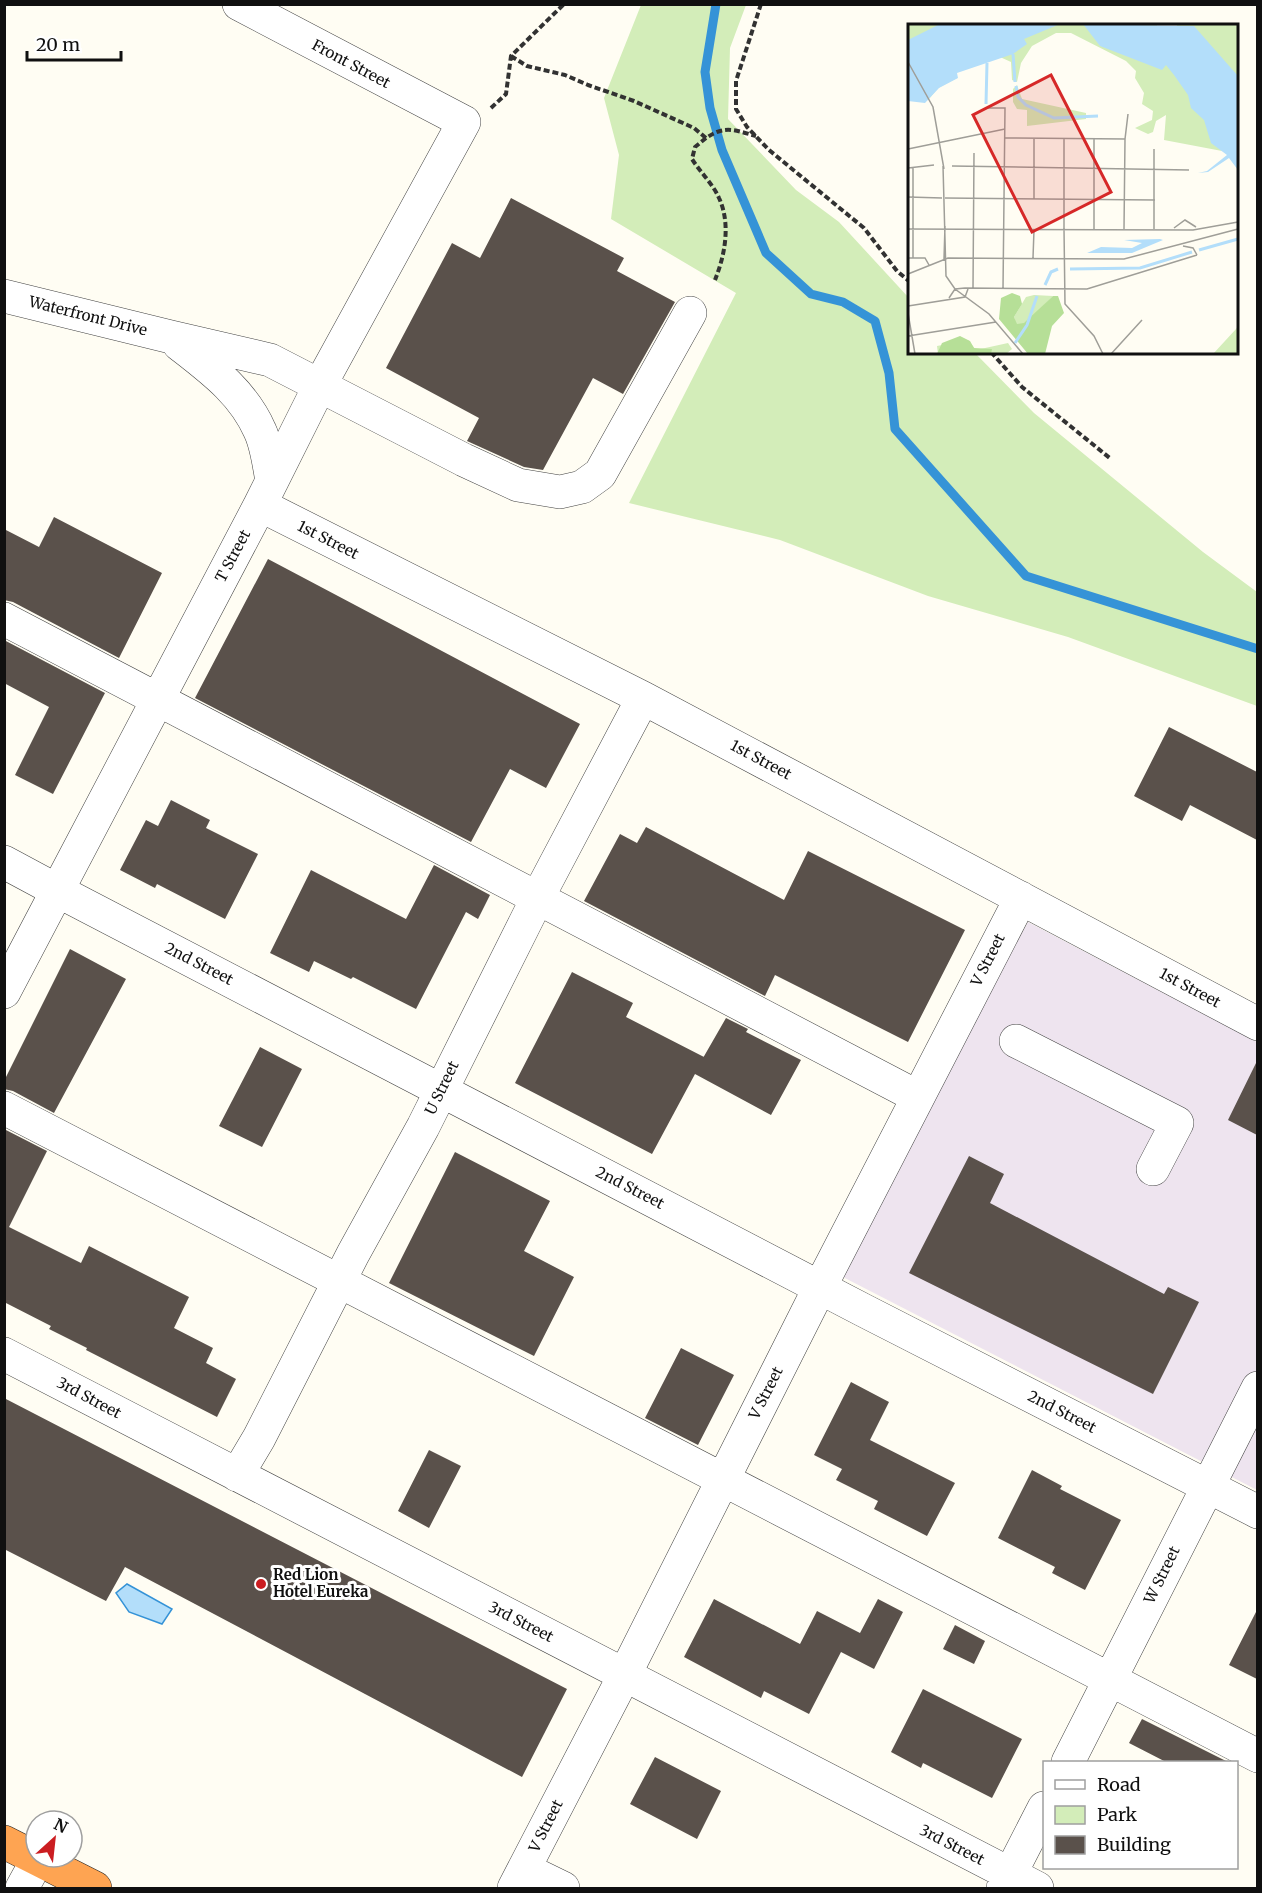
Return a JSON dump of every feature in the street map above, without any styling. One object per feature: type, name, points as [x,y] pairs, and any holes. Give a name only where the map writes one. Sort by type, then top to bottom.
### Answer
[{"type":"highway","points":[[4,1842],[24,1852]]},
{"type":"highway","points":[[58,1869],[95,1888]]},
{"type":"street","name":"Front Street","points":[[239,4],[464,122]]},
{"type":"street","name":"T Street","points":[[4,992],[266,493],[320,385],[464,122]]},
{"type":"street","name":"Waterfront Drive","points":[[4,296],[270,360],[464,460],[518,485],[560,492],[582,487],[600,474],[690,313]]},
{"type":"street","name":"Waterfront Drive","points":[[171,338],[212,369],[245,402],[261,432],[266,493]]},
{"type":"street","name":"1st Street","points":[[266,493],[643,698],[1257,1024]]},
{"type":"street","points":[[4,619],[918,1097]]},
{"type":"street","name":"U Street","points":[[237,1475],[259,1438],[423,1127],[538,897],[643,698]]},
{"type":"street","name":"2nd Street","points":[[4,862],[1257,1512]]},
{"type":"street","name":"V Street","points":[[519,1879],[1021,898]]},
{"type":"street","points":[[1016,1041],[1177,1123],[1154,1169]]},
{"type":"street","points":[[4,1108],[1257,1756]]},
{"type":"street","name":"3rd Street","points":[[4,1354],[624,1676],[1017,1884]]},
{"type":"street","name":"W Street","points":[[1069,1761],[1257,1388]]},
{"type":"street","points":[[1017,1884],[1043,1811]]},
{"type":"street","points":[[22,1888],[32,1869]]},
{"type":"street","points":[[519,1879],[563,1888]]},
{"type":"path","points":[[464,122],[495,105],[506,94],[511,56],[564,4]]},
{"type":"path","points":[[761,4],[736,81],[736,109],[747,127],[769,150],[864,228],[897,271],[908,281]]},
{"type":"path","points":[[511,56],[527,66],[565,75],[634,101],[694,128],[706,138]]},
{"type":"path","points":[[715,280],[724,252],[725,219],[719,197],[692,159],[695,147],[717,130],[729,129],[756,136]]},
{"type":"path","points":[[992,354],[1022,387],[1111,459]]},
{"type":"shaded area","points":[[1028,922],[1257,1042],[1257,1490],[837,1274]]},
{"type":"green space","points":[[641,5],[746,5],[730,48],[728,119],[796,190],[839,222],[908,297],[908,354],[976,354],[1034,413],[1203,552],[1257,592],[1257,706],[1068,637],[928,596],[780,540],[629,503],[736,293],[611,219],[619,155],[604,98]]},
{"type":"water","points":[[127,1584],[172,1609],[162,1624],[129,1612],[116,1593]]},
{"type":"building","points":[[511,198],[624,258],[617,271],[675,302],[623,394],[593,378],[543,470],[524,467],[467,441],[479,418],[386,368],[452,243],[480,258]]},
{"type":"building","points":[[54,517],[162,573],[119,658],[13,602],[4,600],[4,529],[39,547]]},
{"type":"building","points":[[268,559],[580,724],[546,788],[510,769],[471,842],[195,698]]},
{"type":"building","points":[[4,640],[105,693],[53,794],[15,775],[49,707],[4,683]]},
{"type":"building","points":[[1169,727],[1257,772],[1257,840],[1190,805],[1182,821],[1134,796]]},
{"type":"building","points":[[171,800],[210,820],[206,828],[258,854],[225,919],[157,884],[155,888],[120,870],[146,820],[158,826]]},
{"type":"building","points":[[646,827],[784,900],[808,851],[965,930],[908,1042],[775,975],[765,996],[584,901],[620,834],[637,843]]},
{"type":"building","points":[[434,865],[490,895],[478,919],[466,912],[416,1009],[353,977],[351,979],[314,961],[309,972],[270,953],[311,870],[406,919]]},
{"type":"building","points":[[70,949],[126,979],[54,1113],[13,1091],[4,1089],[4,1081]]},
{"type":"building","points":[[572,972],[633,1003],[626,1017],[704,1057],[726,1018],[748,1029],[746,1032],[801,1060],[771,1115],[695,1074],[652,1154],[515,1083]]},
{"type":"building","points":[[260,1047],[302,1069],[262,1147],[219,1126]]},
{"type":"building","points":[[1257,1061],[1257,1135],[1228,1120]]},
{"type":"building","points":[[4,1129],[47,1151],[9,1227],[81,1263],[89,1246],[189,1297],[174,1328],[213,1348],[206,1363],[236,1379],[217,1417],[86,1350],[87,1348],[49,1329],[51,1326],[4,1302]]},
{"type":"building","points":[[455,1152],[550,1201],[524,1251],[574,1277],[534,1356],[389,1283]]},
{"type":"building","points":[[969,1156],[1004,1174],[990,1203],[1164,1294],[1168,1287],[1199,1302],[1153,1394],[909,1273]]},
{"type":"building","points":[[681,1348],[734,1375],[698,1445],[645,1418]]},
{"type":"building","points":[[851,1382],[889,1402],[870,1440],[955,1483],[927,1536],[874,1509],[878,1501],[836,1480],[842,1469],[814,1455]]},
{"type":"building","name":"Red Lion Hotel Eureka","points":[[4,1398],[567,1689],[522,1777],[125,1567],[106,1601],[4,1549]]},
{"type":"building","points":[[429,1450],[461,1466],[429,1528],[398,1511]]},
{"type":"building","points":[[1032,1470],[1062,1486],[1060,1489],[1121,1520],[1085,1590],[1052,1573],[1055,1567],[998,1538]]},
{"type":"building","points":[[714,1599],[800,1644],[817,1611],[860,1633],[878,1599],[903,1612],[874,1669],[841,1652],[809,1714],[764,1691],[761,1698],[684,1657]]},
{"type":"building","points":[[1257,1610],[1257,1679],[1229,1665]]},
{"type":"building","points":[[955,1625],[985,1641],[974,1664],[943,1649]]},
{"type":"building","points":[[923,1689],[1022,1739],[992,1798],[923,1763],[921,1768],[891,1752]]},
{"type":"building","points":[[1142,1719],[1226,1761],[1164,1761],[1129,1743]]},
{"type":"building","points":[[655,1757],[721,1791],[697,1839],[630,1804]]},
{"type":"waterway","points":[[716,4],[705,72],[710,108],[722,150],[766,253],[811,294],[843,302],[875,321],[889,373],[895,429],[1026,576],[1258,649]]},
{"type":"place","name":"Red Lion Hotel Eureka","points":[[261,1584]]}]
